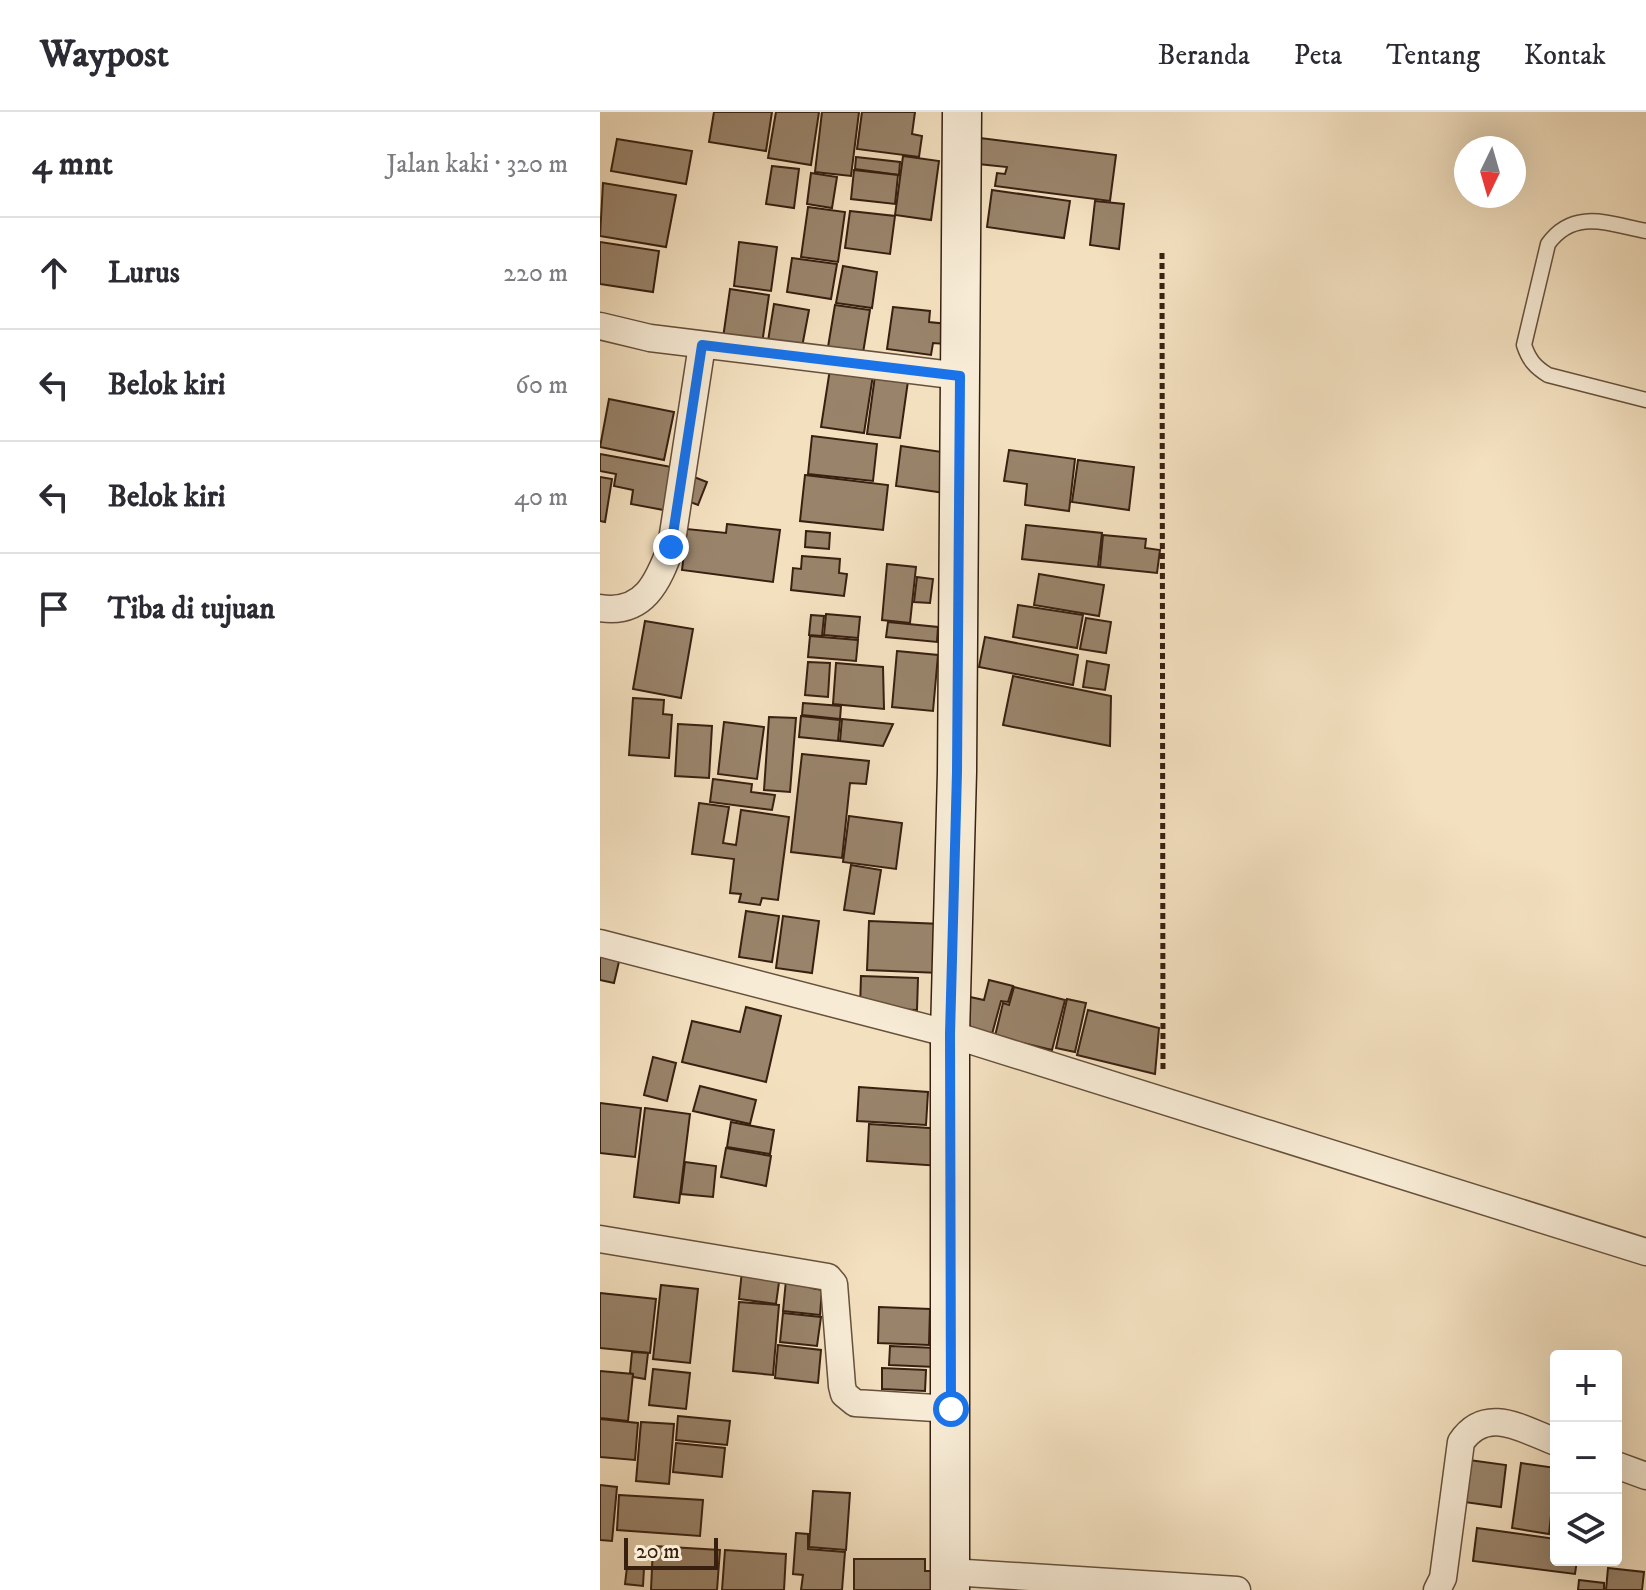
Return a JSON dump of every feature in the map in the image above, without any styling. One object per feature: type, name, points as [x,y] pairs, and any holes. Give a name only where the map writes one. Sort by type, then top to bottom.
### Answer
[{"type":"street","points":[[962,112],[956,788],[950,1034],[950,1581],[1237,1590]]},
{"type":"street","points":[[600,326],[650,338],[960,376]]},
{"type":"street","points":[[600,608],[612,610],[640,601],[663,569],[671,547],[702,345]]},
{"type":"street","points":[[600,943],[950,1034],[1646,1252]]},
{"type":"street","points":[[600,1239],[828,1277],[834,1284],[842,1386],[849,1400],[855,1403],[951,1409]]},
{"type":"street","points":[[1437,1590],[1443,1578],[1461,1442],[1467,1434],[1476,1426],[1490,1421],[1507,1423],[1550,1440]]},
{"type":"street","points":[[1622,1467],[1646,1476]]},
{"type":"lane","points":[[1646,231],[1582,221],[1556,233],[1548,244],[1524,345],[1536,368],[1548,375],[1646,400]]},
{"type":"path","points":[[1162,253],[1163,1102]]},
{"type":"building","points":[[714,112],[772,112],[766,151],[709,142]]},
{"type":"building","points":[[776,112],[819,112],[811,165],[768,158]]},
{"type":"building","points":[[822,112],[859,112],[851,176],[815,172]]},
{"type":"building","points":[[862,112],[915,112],[912,134],[922,136],[919,157],[857,149]]},
{"type":"building","points":[[972,137],[1116,155],[1110,201],[995,186],[997,173],[1005,174],[1007,167],[969,163]]},
{"type":"building","points":[[617,139],[692,151],[686,184],[611,171]]},
{"type":"building","points":[[903,156],[939,161],[931,220],[895,215]]},
{"type":"building","points":[[856,157],[900,162],[899,175],[855,169]]},
{"type":"building","points":[[772,166],[799,169],[794,208],[766,204]]},
{"type":"building","points":[[854,170],[898,175],[895,204],[851,199]]},
{"type":"building","points":[[811,173],[837,177],[832,208],[807,204]]},
{"type":"building","points":[[603,183],[676,195],[666,247],[600,236]]},
{"type":"building","points":[[992,190],[1070,201],[1064,238],[987,227]]},
{"type":"building","points":[[1095,201],[1124,204],[1119,249],[1090,245]]},
{"type":"building","points":[[808,207],[845,212],[838,262],[801,257]]},
{"type":"building","points":[[850,211],[895,216],[890,254],[845,248]]},
{"type":"building","points":[[600,242],[659,251],[653,292],[600,284]]},
{"type":"building","points":[[739,242],[777,247],[771,291],[734,286]]},
{"type":"building","points":[[792,258],[837,264],[831,299],[787,292]]},
{"type":"building","points":[[843,266],[877,272],[872,308],[836,303]]},
{"type":"building","points":[[730,289],[769,295],[762,344],[723,338]]},
{"type":"building","points":[[774,304],[809,310],[802,347],[768,341]]},
{"type":"building","points":[[835,305],[870,310],[863,353],[828,347]]},
{"type":"building","points":[[893,307],[930,311],[929,322],[948,324],[945,344],[933,343],[931,355],[887,349]]},
{"type":"building","points":[[830,369],[873,375],[864,433],[821,427]]},
{"type":"building","points":[[875,376],[908,381],[900,438],[867,434]]},
{"type":"building","points":[[609,399],[674,412],[664,460],[600,447]]},
{"type":"building","points":[[812,436],[877,444],[873,481],[808,474]]},
{"type":"building","points":[[901,446],[949,453],[945,493],[896,486]]},
{"type":"building","points":[[1009,450],[1075,459],[1069,511],[1025,505],[1027,484],[1004,481]]},
{"type":"building","points":[[600,454],[677,468],[669,511],[631,504],[633,490],[614,486],[616,474],[600,471]]},
{"type":"building","points":[[1078,460],[1134,467],[1129,510],[1072,502]]},
{"type":"building","points":[[805,475],[888,485],[883,530],[800,521]]},
{"type":"building","points":[[600,477],[612,479],[605,522],[600,521]]},
{"type":"building","points":[[694,477],[707,482],[698,505],[685,500]]},
{"type":"building","points":[[727,524],[780,530],[773,582],[682,570],[687,529],[726,533]]},
{"type":"building","points":[[1026,525],[1102,533],[1098,567],[1022,559]]},
{"type":"building","points":[[806,531],[830,533],[829,549],[805,547]]},
{"type":"building","points":[[1103,535],[1146,539],[1145,548],[1160,550],[1157,573],[1100,567]]},
{"type":"building","points":[[802,556],[840,559],[839,573],[847,574],[844,596],[791,590],[793,568],[801,569]]},
{"type":"building","points":[[887,564],[916,567],[910,623],[882,620]]},
{"type":"building","points":[[1039,574],[1104,585],[1099,616],[1034,605]]},
{"type":"building","points":[[917,577],[933,579],[930,603],[914,602]]},
{"type":"building","points":[[1018,605],[1083,615],[1077,648],[1013,637]]},
{"type":"building","points":[[826,614],[860,617],[858,638],[824,635]]},
{"type":"building","points":[[811,615],[824,616],[822,636],[809,635]]},
{"type":"building","points":[[1086,618],[1111,622],[1106,653],[1080,649]]},
{"type":"building","points":[[645,621],[693,629],[681,698],[633,689]]},
{"type":"building","points":[[888,622],[938,627],[937,642],[886,637]]},
{"type":"building","points":[[810,636],[858,640],[856,661],[808,657]]},
{"type":"building","points":[[985,637],[1078,655],[1073,685],[979,667]]},
{"type":"building","points":[[897,651],[938,655],[933,711],[892,707]]},
{"type":"building","points":[[1087,661],[1109,665],[1105,690],[1083,687]]},
{"type":"building","points":[[808,662],[830,663],[828,697],[805,695]]},
{"type":"building","points":[[836,663],[883,667],[884,709],[833,704]]},
{"type":"building","points":[[1013,676],[1111,696],[1110,746],[1003,725]]},
{"type":"building","points":[[633,698],[664,700],[663,714],[672,715],[669,758],[629,755]]},
{"type":"building","points":[[803,703],[841,706],[840,719],[802,715]]},
{"type":"building","points":[[801,716],[840,720],[838,741],[799,737]]},
{"type":"building","points":[[769,717],[796,718],[790,792],[764,790]]},
{"type":"building","points":[[842,719],[893,724],[883,746],[840,741]]},
{"type":"building","points":[[724,722],[764,727],[757,779],[718,774]]},
{"type":"building","points":[[678,724],[712,726],[709,778],[675,776]]},
{"type":"building","points":[[802,754],[869,761],[866,784],[850,783],[842,858],[791,852]]},
{"type":"building","points":[[713,779],[752,784],[751,792],[775,795],[772,810],[710,802]]},
{"type":"building","points":[[699,803],[729,807],[723,843],[736,845],[741,810],[789,817],[778,900],[762,898],[760,905],[739,902],[741,894],[730,893],[734,859],[692,854]]},
{"type":"building","points":[[849,816],[902,823],[896,869],[843,862]]},
{"type":"building","points":[[851,865],[881,870],[874,914],[844,910]]},
{"type":"building","points":[[746,911],[779,916],[772,962],[739,957]]},
{"type":"building","points":[[783,916],[819,921],[812,973],[776,968]]},
{"type":"building","points":[[869,921],[942,924],[940,973],[867,970]]},
{"type":"building","points":[[600,949],[621,953],[614,983],[600,980]]},
{"type":"building","points":[[861,976],[918,978],[917,1010],[860,1008]]},
{"type":"building","points":[[989,980],[1013,986],[1008,1002],[1001,1001],[992,1034],[962,1027],[970,997],[984,1000]]},
{"type":"building","points":[[1014,987],[1065,1000],[1052,1050],[995,1036],[1003,1003],[1009,1005]]},
{"type":"building","points":[[1067,999],[1086,1003],[1075,1052],[1056,1048]]},
{"type":"building","points":[[746,1007],[781,1016],[766,1082],[682,1062],[692,1021],[740,1032]]},
{"type":"building","points":[[1088,1010],[1159,1028],[1155,1074],[1077,1055]]},
{"type":"building","points":[[653,1057],[676,1063],[667,1101],[644,1095]]},
{"type":"building","points":[[700,1086],[756,1100],[750,1124],[693,1111]]},
{"type":"building","points":[[859,1087],[928,1092],[926,1125],[857,1121]]},
{"type":"building","points":[[600,1103],[641,1108],[635,1157],[600,1153]]},
{"type":"building","points":[[645,1108],[690,1114],[679,1203],[634,1197]]},
{"type":"building","points":[[731,1122],[774,1130],[770,1154],[727,1147]]},
{"type":"building","points":[[869,1124],[944,1129],[941,1166],[867,1161]]},
{"type":"building","points":[[726,1148],[771,1156],[766,1186],[721,1177]]},
{"type":"building","points":[[685,1162],[716,1166],[713,1197],[681,1194]]},
{"type":"building","points":[[742,1271],[780,1275],[776,1304],[739,1299]]},
{"type":"building","points":[[786,1280],[811,1282],[811,1288],[822,1290],[820,1315],[783,1311]]},
{"type":"building","points":[[661,1285],[698,1289],[690,1363],[653,1359]]},
{"type":"building","points":[[600,1293],[656,1299],[650,1353],[600,1348]]},
{"type":"building","points":[[739,1302],[779,1305],[773,1375],[733,1371]]},
{"type":"building","points":[[879,1307],[930,1309],[929,1345],[878,1343]]},
{"type":"building","points":[[783,1313],[821,1317],[817,1346],[780,1342]]},
{"type":"building","points":[[778,1345],[821,1350],[818,1383],[775,1378]]},
{"type":"building","points":[[890,1346],[936,1348],[935,1367],[889,1365]]},
{"type":"building","points":[[632,1352],[648,1353],[645,1379],[633,1377],[630,1373]]},
{"type":"building","points":[[882,1368],[926,1370],[925,1391],[882,1389]]},
{"type":"building","points":[[653,1369],[690,1373],[686,1409],[649,1405]]},
{"type":"building","points":[[600,1371],[633,1374],[628,1421],[600,1418]]},
{"type":"building","points":[[678,1416],[730,1421],[727,1445],[676,1440]]},
{"type":"building","points":[[600,1419],[638,1423],[635,1460],[600,1457]]},
{"type":"building","points":[[641,1422],[674,1424],[669,1484],[636,1481]]},
{"type":"building","points":[[676,1443],[725,1448],[722,1477],[673,1472]]},
{"type":"building","points":[[1469,1460],[1506,1465],[1501,1507],[1464,1502]]},
{"type":"building","points":[[1521,1463],[1550,1467],[1549,1534],[1512,1528]]},
{"type":"building","points":[[600,1485],[617,1487],[612,1541],[600,1540]]},
{"type":"building","points":[[813,1491],[850,1493],[846,1550],[809,1547]]},
{"type":"building","points":[[619,1495],[703,1500],[700,1536],[617,1530]]},
{"type":"building","points":[[1477,1528],[1550,1538],[1550,1566],[1576,1566],[1575,1574],[1473,1561]]},
{"type":"building","points":[[796,1533],[808,1534],[808,1549],[845,1552],[842,1590],[801,1590],[803,1575],[793,1574]]},
{"type":"building","points":[[653,1546],[720,1550],[717,1590],[651,1590]]},
{"type":"building","points":[[725,1550],[786,1554],[784,1590],[722,1590]]},
{"type":"building","points":[[854,1559],[925,1559],[925,1571],[939,1571],[939,1590],[854,1590]]},
{"type":"building","points":[[627,1567],[644,1568],[643,1586],[625,1584]]},
{"type":"building","points":[[1608,1568],[1644,1572],[1642,1590],[1606,1590]]},
{"type":"building","points":[[1579,1580],[1604,1583],[1604,1590],[1578,1590]]},
{"type":"route","points":[[671,547],[702,345],[960,376],[957,772],[950,1034],[951,1409]]}]
